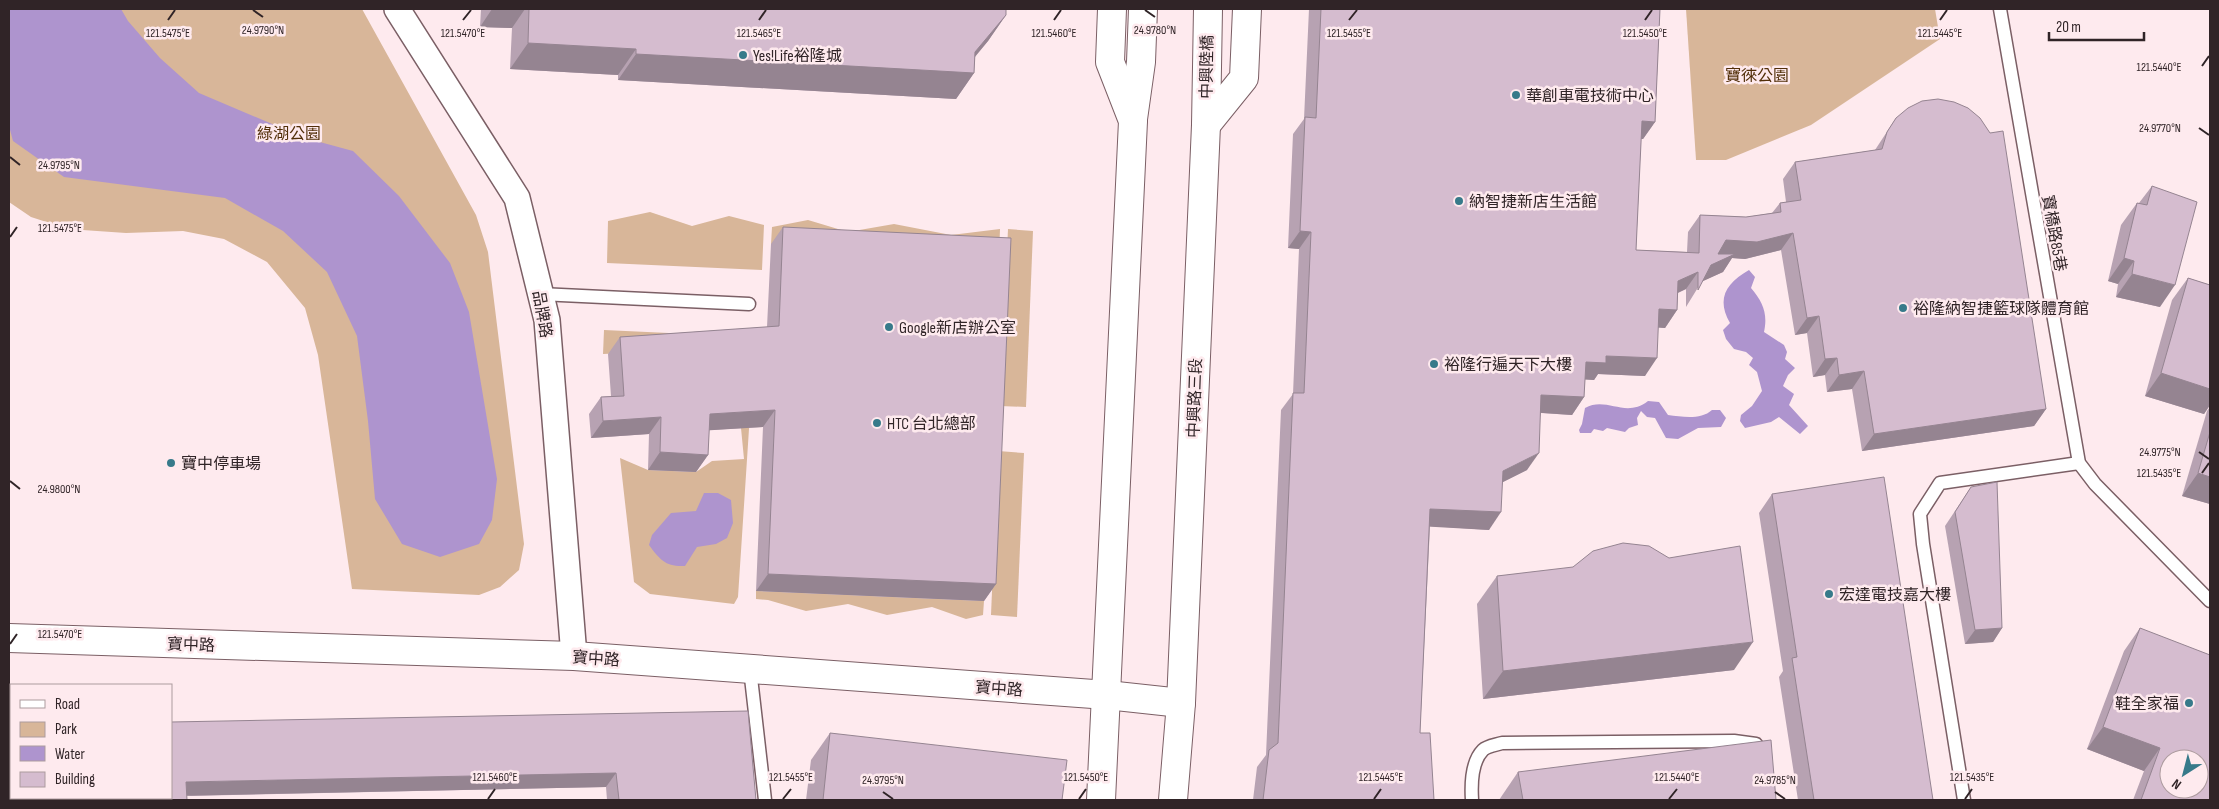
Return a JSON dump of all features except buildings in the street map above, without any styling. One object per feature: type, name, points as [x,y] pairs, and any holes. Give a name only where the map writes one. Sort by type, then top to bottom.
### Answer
[{"type":"street","name":"品牌路","points":[[397,9],[517,198],[547,320],[574,656]]},
{"type":"street","points":[[1112,9],[1110,62],[1133,121]]},
{"type":"street","points":[[1101,800],[1133,121],[1141,62],[1143,9]]},
{"type":"street","name":"中興陸橋","points":[[1206,125],[1208,9]]},
{"type":"street","points":[[1206,125],[1244,78],[1247,9]]},
{"type":"street","name":"中興路三段","points":[[1173,800],[1181,703],[1206,125]]},
{"type":"street","name":"寶中路","points":[[9,638],[574,656],[1181,703]]},
{"type":"lane","name":"寶橋路85巷","points":[[2000,9],[2079,463]]},
{"type":"lane","points":[[540,294],[749,304]]},
{"type":"lane","points":[[1964,800],[1923,544],[1920,514],[1940,483],[2079,463],[2095,484],[2210,601]]},
{"type":"lane","points":[[750,669],[765,800]]},
{"type":"lane","points":[[1472,800],[1471,786],[1476,760],[1484,749],[1502,743],[1734,741],[1756,744],[1765,758],[1766,766]]},
{"type":"green space","name":"綠湖公園","points":[[9,9],[362,9],[476,215],[488,252],[524,544],[519,570],[500,587],[479,595],[352,589],[318,355],[305,308],[267,262],[224,239],[183,231],[126,233],[68,229],[31,217],[9,202]]},
{"type":"green space","name":"寶徠公園","points":[[1686,9],[1935,9],[1940,39],[1811,125],[1726,160],[1696,160]]},
{"type":"green space","points":[[650,212],[692,226],[729,216],[764,225],[762,270],[607,263],[608,221]]},
{"type":"green space","points":[[808,220],[848,232],[894,224],[951,235],[1000,229],[999,255],[771,244],[772,227]]},
{"type":"green space","points":[[1008,229],[1033,231],[1026,407],[1000,406]]},
{"type":"green space","points":[[604,330],[755,337],[738,597],[734,604],[650,594],[634,582],[620,458],[648,470],[696,472],[712,461],[744,459],[741,428],[625,353],[603,354]]},
{"type":"green space","points":[[998,451],[1024,453],[1017,617],[991,615]]},
{"type":"green space","points":[[756,591],[984,601],[983,615],[966,619],[932,607],[887,615],[848,604],[806,611],[768,600],[756,599]]},
{"type":"water","points":[[9,9],[121,9],[128,21],[160,58],[199,93],[305,138],[353,151],[399,196],[450,263],[469,312],[497,479],[492,520],[479,544],[440,557],[402,544],[375,499],[368,421],[357,336],[327,272],[283,231],[225,198],[64,177],[13,141],[9,126]]},
{"type":"water","points":[[1749,270],[1755,277],[1751,288],[1764,308],[1764,332],[1784,345],[1787,352],[1785,359],[1795,368],[1788,375],[1783,386],[1794,394],[1789,405],[1808,426],[1800,434],[1779,417],[1771,422],[1745,428],[1740,421],[1741,415],[1752,406],[1762,391],[1757,372],[1749,365],[1753,358],[1746,352],[1734,349],[1726,339],[1723,330],[1730,323],[1724,306],[1724,299],[1729,286],[1734,280]]},
{"type":"water","points":[[1648,401],[1659,402],[1668,415],[1697,417],[1712,410],[1720,410],[1726,418],[1721,427],[1698,428],[1678,439],[1666,438],[1655,418],[1647,417],[1641,411],[1637,418],[1638,425],[1629,428],[1625,432],[1607,428],[1603,431],[1594,429],[1591,433],[1580,433],[1579,430],[1585,408],[1601,404],[1632,408]]},
{"type":"water","points":[[704,493],[718,493],[731,500],[733,523],[727,538],[716,544],[697,547],[685,566],[664,562],[649,545],[652,535],[671,513],[696,511]]},
{"type":"place","name":"Yes!Life裕隆城","points":[[743,55]]},
{"type":"place","name":"華創車電技術中心","points":[[1516,95]]},
{"type":"place","name":"納智捷新店生活館","points":[[1459,201]]},
{"type":"place","name":"裕隆納智捷籃球隊體育館","points":[[1903,308]]},
{"type":"place","name":"Google新店辦公室","points":[[889,327]]},
{"type":"place","name":"裕隆行遍天下大樓","points":[[1434,364]]},
{"type":"place","name":"HTC 台北總部","points":[[877,423]]},
{"type":"place","name":"寶中停車場","points":[[171,463]]},
{"type":"place","name":"宏達電技嘉大樓","points":[[1829,594]]},
{"type":"place","name":"鞋全家福","points":[[2189,703]]}]
